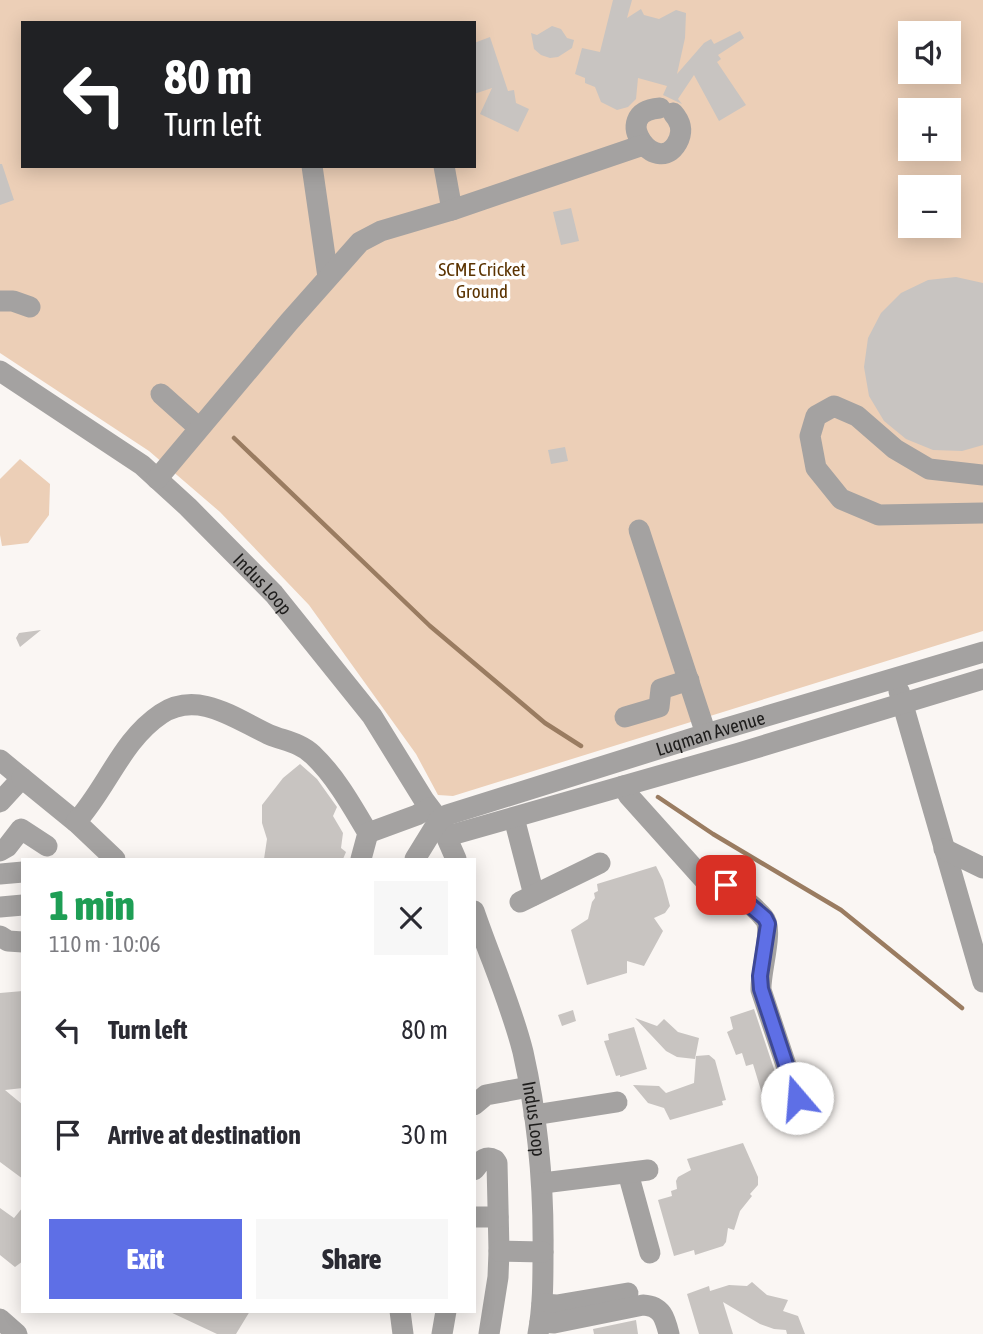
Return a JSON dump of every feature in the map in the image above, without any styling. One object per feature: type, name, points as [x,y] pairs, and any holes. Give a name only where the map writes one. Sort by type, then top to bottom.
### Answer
[{"type":"street","points":[[157,479],[360,242],[371,235],[642,145],[654,152],[667,151],[677,143],[681,131],[678,118],[667,111],[647,111],[639,121],[637,134],[642,145]]},
{"type":"street","points":[[312,168],[328,277]]},
{"type":"street","points":[[443,168],[452,210]]},
{"type":"street","points":[[0,302],[13,301],[30,307]]},
{"type":"street","name":"Indus Loop","points":[[0,371],[142,466],[274,594],[372,716],[439,822],[456,858]]},
{"type":"street","points":[[161,394],[199,428]]},
{"type":"street","points":[[983,475],[929,468],[895,449],[856,416],[834,407],[816,416],[810,436],[816,468],[841,499],[879,514],[983,513]]},
{"type":"street","points":[[639,530],[706,734]]},
{"type":"street","name":"Luqman Avenue","points":[[439,822],[447,815],[706,734],[983,652]]},
{"type":"street","points":[[896,679],[983,982]]},
{"type":"street","points":[[625,717],[659,707],[661,689],[689,680]]},
{"type":"street","name":"Luqman Avenue","points":[[439,822],[514,818],[983,680]]},
{"type":"street","points":[[76,822],[131,741],[169,709],[189,705],[223,711],[311,752],[330,772],[368,833],[361,858]]},
{"type":"street","points":[[0,760],[76,822],[101,855]]},
{"type":"street","points":[[0,802],[22,778]]},
{"type":"street","points":[[623,786],[717,894],[726,885],[765,918],[768,932],[760,976],[761,989],[797,1098]]},
{"type":"street","points":[[368,833],[417,816],[439,822],[416,858]]},
{"type":"street","points":[[514,818],[527,899],[600,863]]},
{"type":"street","points":[[0,851],[22,828],[47,846]]},
{"type":"street","points":[[944,849],[983,868]]},
{"type":"street","points":[[0,874],[21,872]]},
{"type":"street","points":[[0,907],[21,905]]},
{"type":"street","name":"Indus Loop","points":[[476,916],[501,982],[522,1051],[534,1115],[543,1184],[540,1320]]},
{"type":"street","points":[[0,936],[8,941],[21,942]]},
{"type":"street","points":[[476,1103],[486,1095],[529,1087]]},
{"type":"street","points":[[534,1115],[617,1102]]},
{"type":"street","points":[[476,1168],[487,1157],[497,1163],[498,1277],[489,1334]]},
{"type":"street","points":[[543,1184],[638,1172],[650,1253]]},
{"type":"street","points":[[476,1217],[498,1217]]},
{"type":"street","points":[[499,1251],[543,1252]]},
{"type":"street","points":[[540,1320],[557,1306],[628,1293]]},
{"type":"street","points":[[540,1320],[554,1323],[651,1305],[662,1312],[669,1334]]},
{"type":"street","points":[[400,1313],[403,1334]]},
{"type":"street","points":[[442,1334],[446,1313]]},
{"type":"street","points":[[0,1319],[17,1334]]},
{"type":"green space","name":"SCME Cricket Ground","points":[[0,0],[983,0],[983,631],[453,796],[438,795],[416,754],[309,605],[220,512],[149,451],[0,353]]},
{"type":"green space","points":[[20,459],[50,484],[49,515],[28,543],[2,546],[0,479]]},
{"type":"building","points":[[613,0],[632,0],[627,18],[641,9],[644,15],[659,19],[676,10],[686,13],[685,38],[677,74],[704,43],[711,39],[714,44],[740,31],[744,38],[718,55],[721,59],[717,62],[746,105],[719,121],[694,75],[678,99],[682,104],[663,95],[667,86],[638,78],[636,99],[628,107],[617,110],[601,102],[595,87],[575,74],[582,48],[600,52]]},
{"type":"building","points":[[552,26],[561,29],[567,38],[574,40],[572,48],[558,57],[550,58],[534,49],[531,33],[537,35]]},
{"type":"building","points":[[490,37],[508,91],[514,90],[516,103],[529,109],[518,132],[480,114],[492,88],[476,93],[476,42]]},
{"type":"building","points":[[0,164],[14,200],[0,205]]},
{"type":"building","points":[[571,208],[579,241],[561,245],[553,212]]},
{"type":"building","points":[[956,277],[983,283],[983,445],[962,451],[933,450],[906,439],[884,421],[869,396],[864,367],[868,338],[881,313],[901,293],[928,280]]},
{"type":"building","points":[[565,447],[568,461],[551,464],[548,450]]},
{"type":"building","points":[[41,630],[20,647],[16,638],[19,633]]},
{"type":"building","points":[[300,764],[317,779],[337,807],[333,816],[343,833],[341,848],[346,852],[343,858],[264,858],[267,839],[262,823],[262,805],[283,778]]},
{"type":"building","points":[[656,866],[670,906],[665,913],[654,918],[663,931],[644,966],[627,961],[627,973],[587,985],[571,930],[588,919],[594,893],[598,891],[597,884]]},
{"type":"building","points":[[21,991],[21,1088],[5,1090],[21,1103],[21,1178],[0,1162],[0,993]]},
{"type":"building","points":[[754,1009],[786,1105],[767,1110],[753,1064],[746,1066],[742,1053],[736,1055],[727,1032],[733,1029],[730,1017]]},
{"type":"building","points":[[573,1010],[576,1021],[562,1026],[558,1015]]},
{"type":"building","points":[[635,1018],[657,1026],[664,1019],[678,1032],[699,1038],[695,1059],[677,1057],[666,1051]]},
{"type":"building","points":[[634,1027],[647,1069],[616,1076],[604,1041],[609,1040],[608,1034]]},
{"type":"building","points":[[709,1055],[715,1060],[726,1100],[722,1101],[723,1105],[670,1120],[664,1108],[648,1103],[633,1085],[659,1086],[666,1093],[694,1083],[696,1056]]},
{"type":"building","points":[[743,1143],[758,1177],[758,1185],[740,1211],[734,1230],[728,1228],[723,1246],[695,1255],[694,1250],[674,1256],[658,1200],[672,1196],[671,1191],[677,1189],[678,1177],[691,1170],[687,1159]]},
{"type":"building","points":[[0,1208],[14,1218],[21,1209],[21,1262],[15,1267],[0,1255]]},
{"type":"building","points":[[752,1282],[767,1295],[788,1300],[783,1311],[798,1316],[805,1334],[787,1334],[786,1330],[760,1324],[723,1302],[733,1334],[699,1334],[687,1294],[709,1286],[710,1291],[729,1285],[747,1286]]},
{"type":"building","points":[[172,1313],[249,1313],[236,1334],[217,1334]]},
{"type":"building","points":[[636,1320],[638,1334],[594,1334],[593,1329]]},
{"type":"waterway","points":[[234,438],[430,626],[545,723],[581,746]]},
{"type":"waterway","points":[[658,797],[713,834],[841,910],[962,1008]]},
{"type":"route","points":[[726,885],[765,918],[768,924],[760,976],[761,989],[797,1098]]}]
